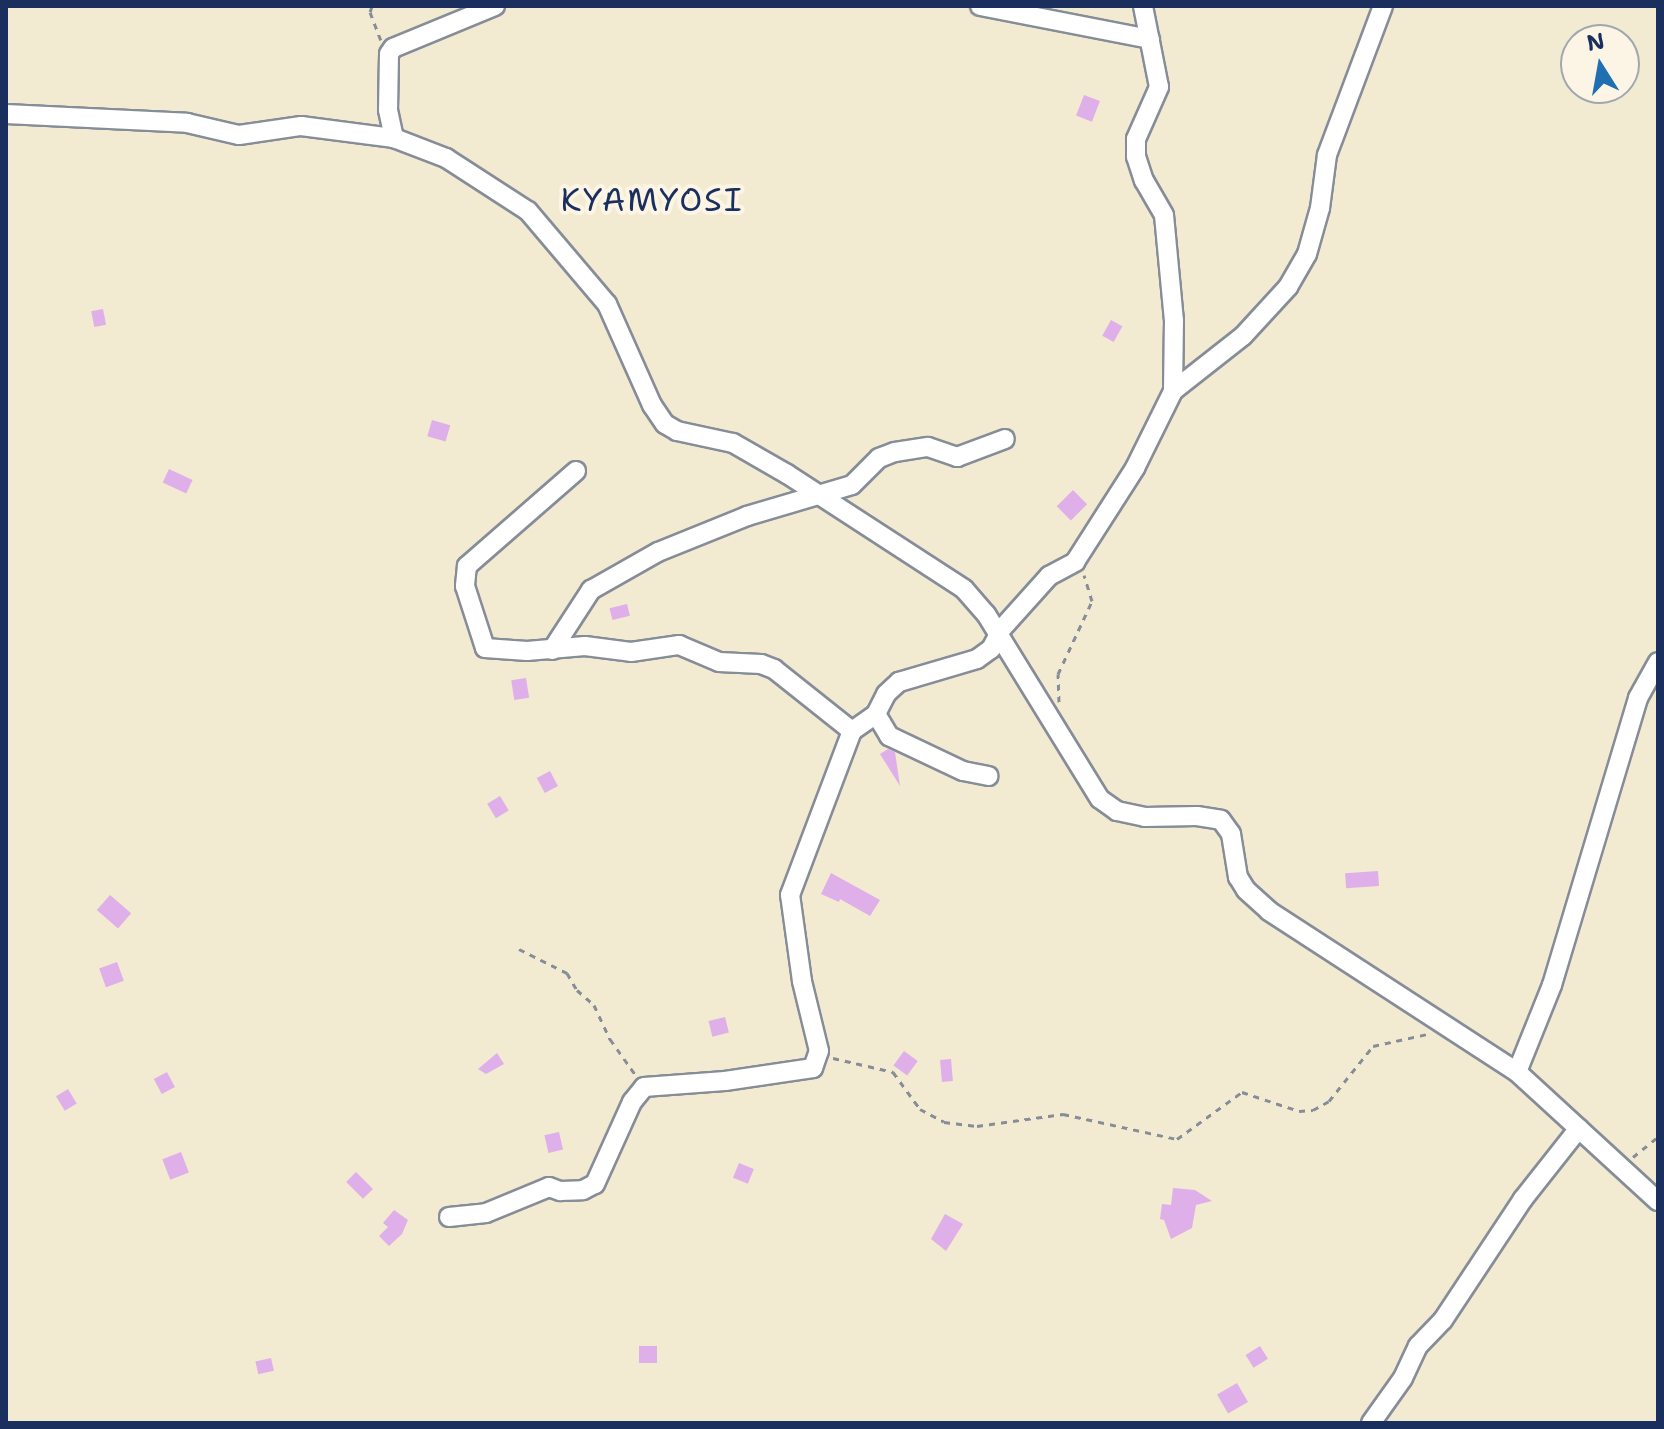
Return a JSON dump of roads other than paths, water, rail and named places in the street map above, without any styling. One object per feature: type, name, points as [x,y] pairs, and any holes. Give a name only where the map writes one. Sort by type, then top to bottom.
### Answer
[{"type":"street","points":[[394,138],[388,95],[389,54],[393,48],[495,6]]},
{"type":"street","points":[[980,6],[1150,39]]},
{"type":"street","points":[[449,1217],[486,1213],[549,1187],[572,1191],[595,1184],[632,1102],[644,1087],[813,1068],[819,1051],[802,981],[790,895],[852,731],[876,714],[886,694],[899,682],[977,659],[991,649],[998,635],[1049,576],[1075,562],[1135,468],[1173,391],[1174,321],[1164,215],[1144,181],[1136,157],[1136,139],[1159,87],[1143,6]]},
{"type":"street","points":[[1173,391],[1217,360],[1270,308],[1288,287],[1307,254],[1320,208],[1327,155],[1383,6]]},
{"type":"street","points":[[6,114],[187,123],[239,135],[301,126],[394,138],[446,158],[528,211],[607,304],[652,405],[665,424],[677,431],[733,443],[964,589],[998,635],[1100,799],[1117,811],[1145,817],[1197,816],[1221,820],[1231,834],[1238,877],[1269,911],[1454,1028],[1517,1072],[1658,1201]]},
{"type":"street","points":[[552,650],[582,600],[601,581],[697,535],[852,485],[879,458],[895,452],[928,447],[957,457],[1005,439]]},
{"type":"street","points":[[576,471],[467,566],[464,574],[479,640],[485,648],[552,650],[585,646],[631,652],[671,644],[728,664],[761,664],[809,693],[852,731]]},
{"type":"street","points":[[1517,1072],[1552,985],[1638,698],[1658,662]]},
{"type":"street","points":[[876,714],[889,736],[963,771],[989,776]]},
{"type":"street","points":[[1371,1423],[1403,1378],[1418,1346],[1443,1320],[1523,1199],[1579,1128]]},
{"type":"district","name":"KYAMYOSI","points":[[652,200]]}]
